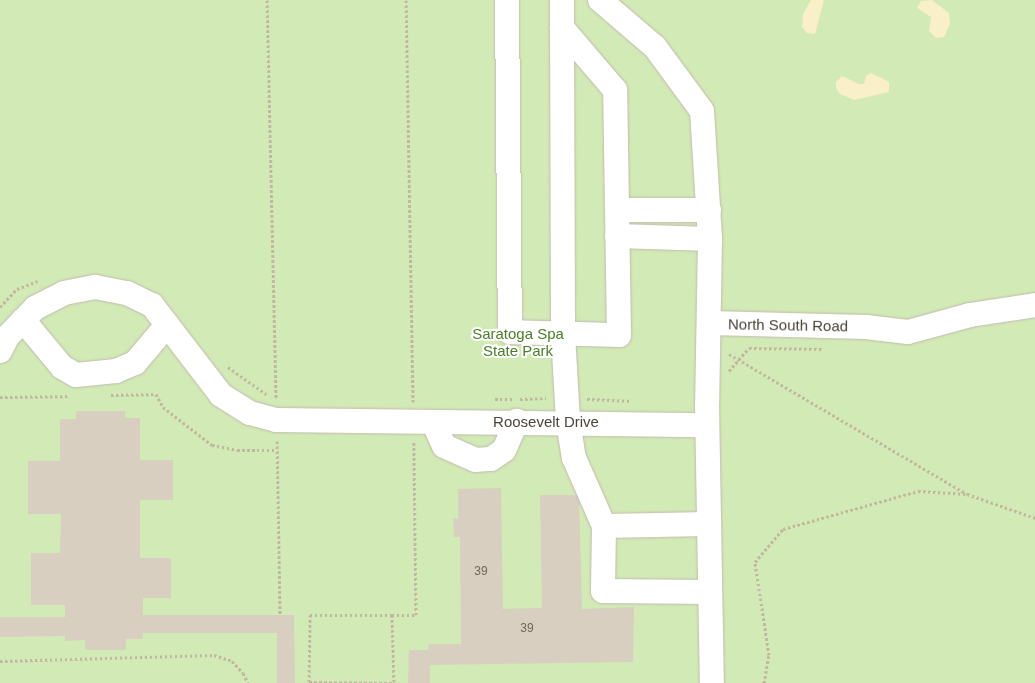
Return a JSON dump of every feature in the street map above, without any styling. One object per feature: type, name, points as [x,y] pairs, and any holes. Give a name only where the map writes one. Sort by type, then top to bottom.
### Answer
[{"type":"street","points":[[508,0],[510,332],[619,335],[615,90],[562,28]]},
{"type":"street","points":[[562,0],[563,334],[566,398],[574,458],[604,526],[603,591],[710,592]]},
{"type":"street","points":[[600,0],[655,48],[702,111],[710,238],[707,424],[712,683]]},
{"type":"street","points":[[617,210],[709,210]]},
{"type":"street","points":[[617,236],[710,238]]},
{"type":"street","name":"Roosevelt Drive","points":[[0,351],[7,337],[35,308],[64,293],[95,287],[128,294],[152,304],[222,395],[250,413],[279,408],[417,409],[517,421],[707,424]]},
{"type":"street","name":"North South Road","points":[[710,323],[866,327],[920,313],[970,316],[1035,305]]},
{"type":"street","points":[[23,320],[62,367],[76,375],[116,371],[134,363],[167,325]]},
{"type":"street","points":[[417,409],[444,446],[454,454],[475,460],[491,459],[504,450],[517,421]]},
{"type":"street","points":[[604,526],[709,524]]},
{"type":"path","points":[[267,0],[279,408],[277,450],[280,615]]},
{"type":"path","points":[[392,615],[394,682],[309,683],[310,615],[392,615],[416,615],[417,409],[406,0]]},
{"type":"path","points":[[0,307],[17,289],[47,277]]},
{"type":"path","points":[[710,323],[731,357],[738,362],[967,494],[1035,518]]},
{"type":"path","points":[[223,364],[279,408]]},
{"type":"path","points":[[107,395],[156,394],[163,407],[212,445],[237,450],[277,450]]},
{"type":"path","points":[[0,397],[78,395]]},
{"type":"path","points":[[491,400],[566,398],[640,402]]},
{"type":"path","points":[[764,683],[769,655],[755,562],[783,529],[918,491],[967,494]]},
{"type":"path","points":[[0,661],[214,656],[232,661],[244,672],[248,683]]},
{"type":"green space","name":"Saratoga Spa State Park","points":[[0,0],[1035,0],[1035,683],[0,683]]},
{"type":"sand","points":[[811,0],[824,0],[815,34],[807,33],[802,27],[803,14]]},
{"type":"sand","points":[[932,0],[949,13],[950,24],[944,37],[936,38],[929,31],[931,17],[917,8],[921,1]]},
{"type":"sand","points":[[871,73],[889,82],[889,92],[854,100],[840,94],[836,88],[836,82],[842,76],[859,84],[864,84],[866,76]]},
{"type":"building","points":[[76,411],[125,411],[125,418],[140,418],[140,460],[173,460],[173,500],[140,500],[140,558],[171,558],[171,598],[143,598],[143,615],[294,615],[295,683],[277,683],[277,633],[143,633],[143,639],[126,639],[126,650],[85,650],[85,640],[65,641],[65,636],[0,637],[0,617],[65,617],[65,605],[31,605],[31,553],[60,553],[61,514],[28,514],[28,461],[60,461],[60,419],[76,419]]},
{"type":"building","points":[[501,488],[503,609],[542,608],[540,495],[579,495],[582,609],[634,607],[633,662],[430,665],[430,683],[408,683],[409,650],[428,650],[429,644],[461,644],[460,537],[454,537],[453,518],[458,519],[458,489]]}]
